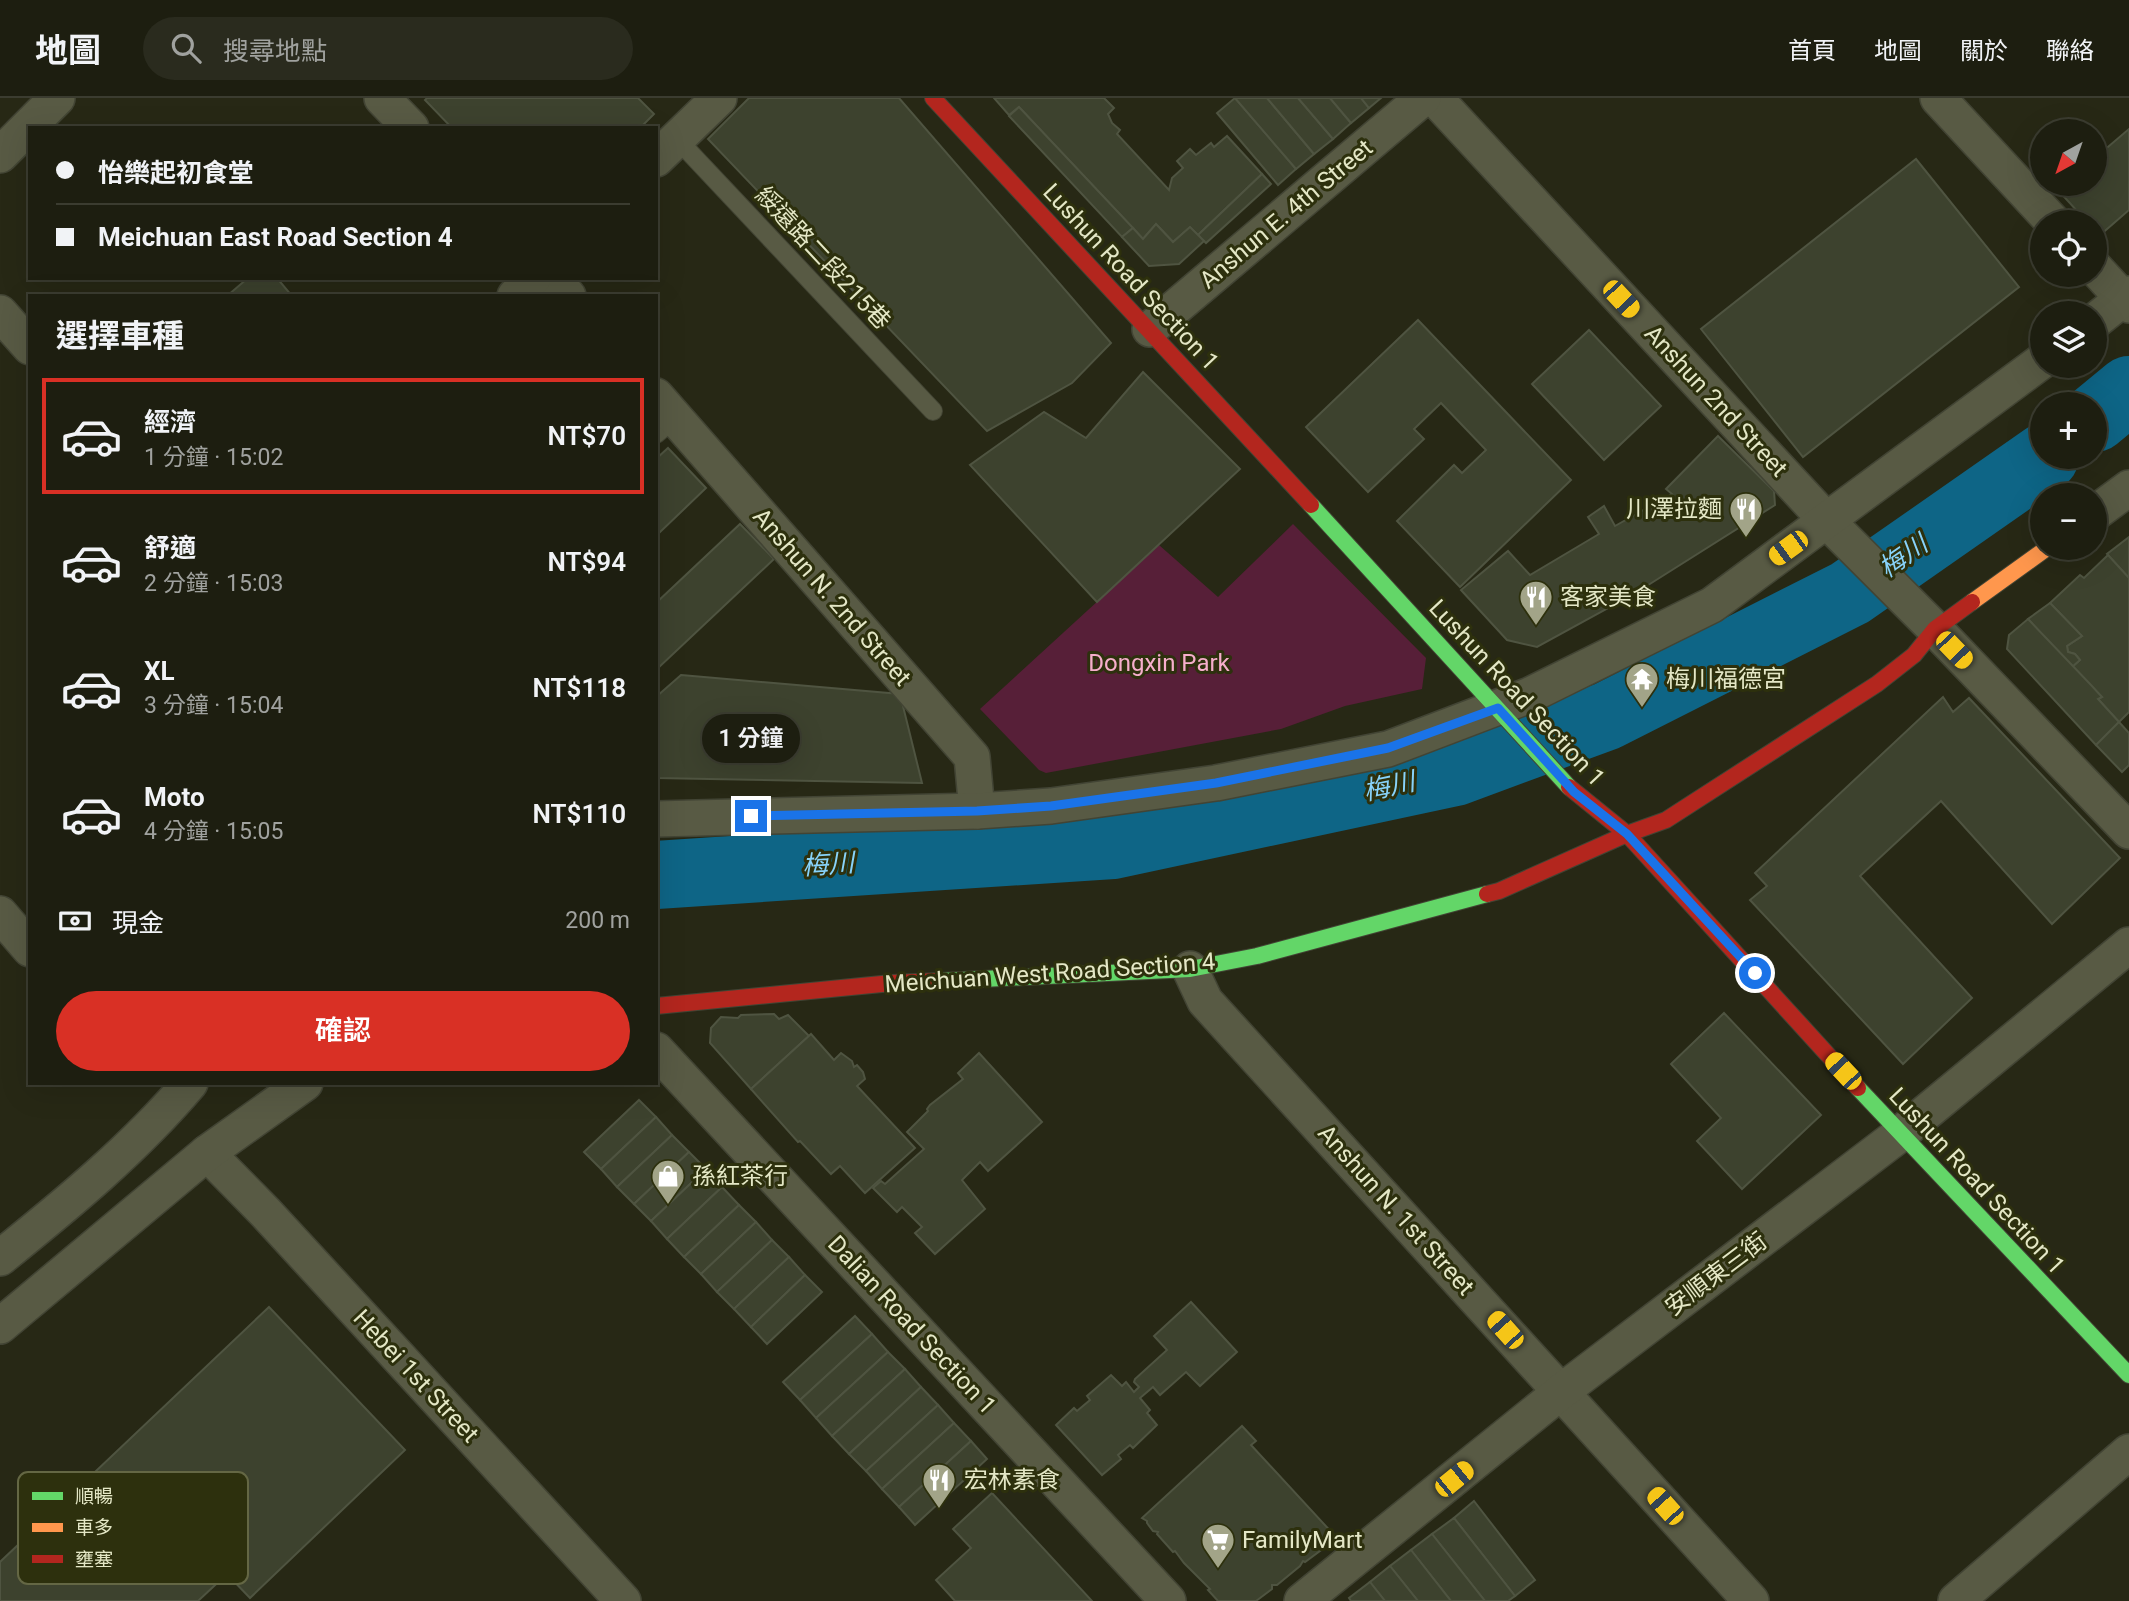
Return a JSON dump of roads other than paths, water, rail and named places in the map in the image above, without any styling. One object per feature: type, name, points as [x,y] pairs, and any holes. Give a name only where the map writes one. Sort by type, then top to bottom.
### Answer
[{"type":"street","points":[[29,126],[57,98]]},
{"type":"street","points":[[383,98],[409,126]]},
{"type":"street","points":[[667,149],[719,98]]},
{"type":"street","name":"Lushun Road Section 1","points":[[933,98],[1150,329],[1574,792],[1627,834],[1900,1134],[2129,1375]]},
{"type":"street","name":"Anshun E. 4th Street","points":[[1150,329],[1423,98]]},
{"type":"street","name":"Anshun 2nd Street","points":[[1435,98],[1826,520],[2129,831]]},
{"type":"street","points":[[1938,98],[2042,210]]},
{"type":"street","points":[[0,155],[28,127]]},
{"type":"street","points":[[517,294],[531,280]]},
{"type":"street","points":[[554,280],[566,294]]},
{"type":"street","points":[[2107,280],[2127,300],[2107,313]]},
{"type":"street","points":[[0,313],[28,345]]},
{"type":"street","points":[[658,819],[977,811],[1051,806],[1216,783],[1388,748],[1530,695],[1712,605],[2030,370]]},
{"type":"street","name":"Anshun N. 2nd Street","points":[[663,416],[972,757],[977,811]]},
{"type":"street","points":[[2107,504],[2129,488]]},
{"type":"street","name":"Meichuan West Road Section 4","points":[[658,1006],[892,983],[1190,969],[1257,956],[1500,891],[1627,834],[1666,820],[1877,684],[1914,655],[1935,629],[2030,560]]},
{"type":"street","points":[[0,914],[28,947]]},
{"type":"street","name":"安順東三街","points":[[1302,1601],[1562,1391],[1900,1134],[2129,946]]},
{"type":"street","name":"Anshun N. 1st Street","points":[[1190,969],[1205,1001],[1751,1601]]},
{"type":"street","name":"Dalian Road Section 1","points":[[658,1052],[1168,1601]]},
{"type":"street","points":[[207,1153],[259,1085]]},
{"type":"street","points":[[0,1326],[207,1153],[302,1085]]},
{"type":"street","points":[[0,1258],[83,1190],[170,1090]]},
{"type":"street","name":"Hebei 1st Street","points":[[207,1153],[276,1223],[622,1601]]},
{"type":"street","points":[[1955,1601],[2129,1452]]},
{"type":"lane","name":"綏遠路二段215巷","points":[[667,149],[933,411]]},
{"type":"waterway","name":"梅川","points":[[2107,408],[2129,390]]},
{"type":"waterway","name":"梅川","points":[[658,875],[1113,845],[1455,772],[1607,716],[1850,593],[2030,467]]},
{"type":"place","name":"川澤拉麵","points":[[1746,539]]},
{"type":"place","name":"客家美食","points":[[1536,627]]},
{"type":"place","name":"梅川福德宮","points":[[1642,709]]},
{"type":"place","name":"孫紅茶行","points":[[668,1206]]},
{"type":"place","name":"宏林素食","points":[[939,1510]]},
{"type":"place","name":"FamilyMart","points":[[1218,1570]]},
{"type":"park label","name":"Dongxin Park","points":[[1159,663]]}]
